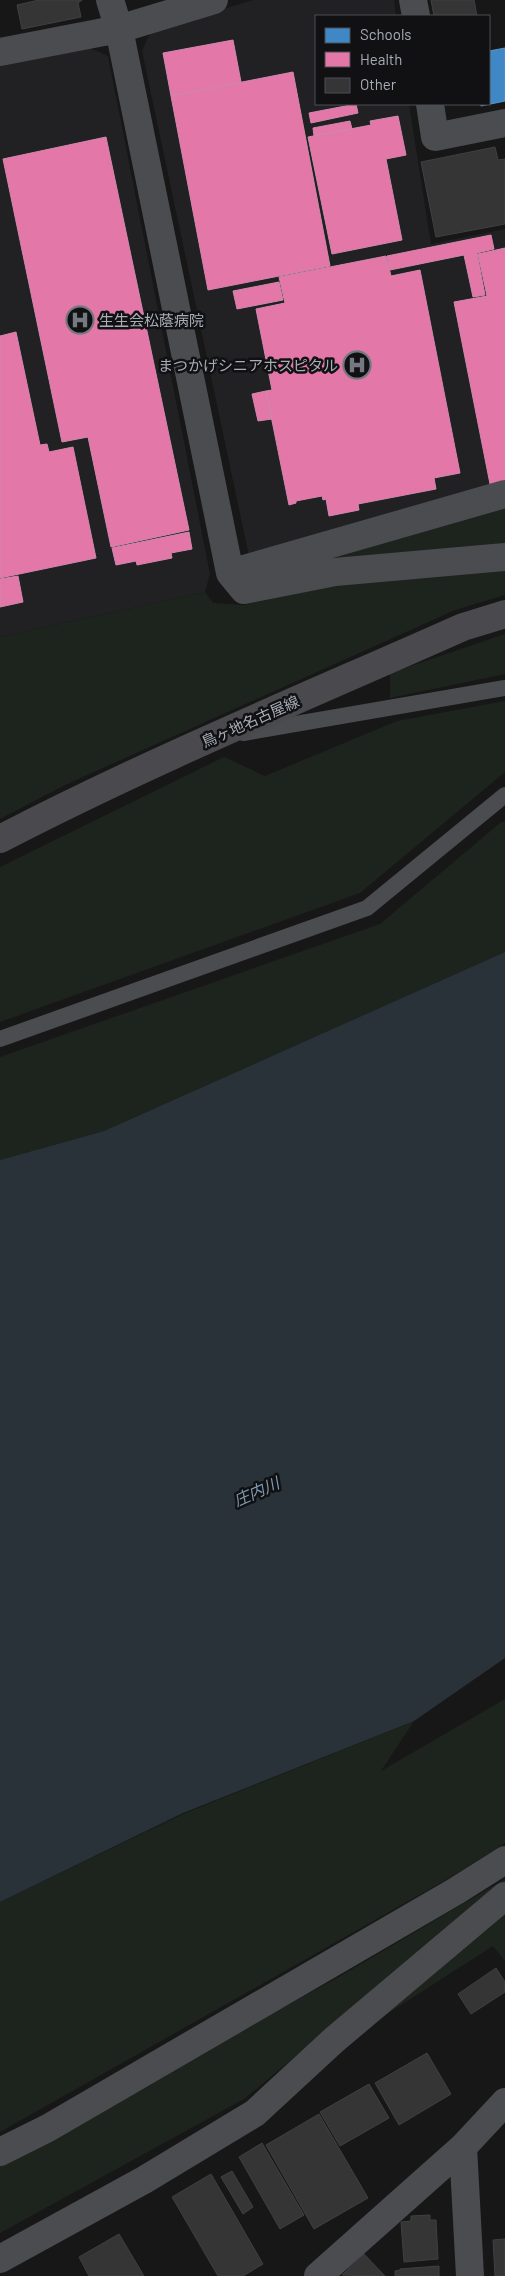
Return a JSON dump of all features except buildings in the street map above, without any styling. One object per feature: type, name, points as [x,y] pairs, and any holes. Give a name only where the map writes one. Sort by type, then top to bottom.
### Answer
[{"type":"main road","name":"鳥ヶ地名古屋線","points":[[0,839],[69,803],[213,738],[463,627],[505,614]]},
{"type":"street","points":[[110,0],[119,29],[230,573],[244,590],[335,572],[505,557]]},
{"type":"street","points":[[413,0],[416,15]]},
{"type":"street","points":[[0,52],[119,29],[209,1]]},
{"type":"street","points":[[430,105],[435,136],[505,123]]},
{"type":"street","points":[[230,573],[505,494]]},
{"type":"street","points":[[0,2152],[48,2128],[456,1891],[505,1860]]},
{"type":"street","points":[[0,2259],[144,2180],[254,2113],[334,2040],[505,1896]]},
{"type":"street","points":[[318,2276],[462,2147],[505,2102]]},
{"type":"street","points":[[462,2147],[470,2276]]},
{"type":"lane","points":[[213,738],[505,688]]},
{"type":"lane","points":[[0,1039],[367,908],[505,795]]},
{"type":"shaded area","name":"まつかげシニアホスピタル","points":[[253,0],[394,0],[396,15],[315,15],[315,105],[409,105],[431,244],[505,229],[505,486],[249,556],[142,51],[151,31]]},
{"type":"shaded area","name":"生生会松蔭病院","points":[[90,48],[108,56],[210,574],[205,592],[0,637],[0,66]]},
{"type":"shaded area","points":[[505,505],[505,543],[336,564],[334,558]]},
{"type":"shaded area","points":[[505,568],[505,595],[455,610],[65,785],[0,819],[0,637],[205,592],[213,603],[243,605],[339,582]]},
{"type":"shaded area","points":[[505,634],[505,674],[390,698],[390,673]]},
{"type":"shaded area","points":[[505,701],[505,772],[360,893],[0,1022],[0,867],[224,757],[265,776],[397,721]]},
{"type":"shaded area","points":[[505,821],[505,952],[104,1131],[0,1160],[0,1057],[380,924],[500,823]]},
{"type":"shaded area","points":[[505,1699],[505,1843],[451,1877],[0,2132],[0,1902],[183,1814],[414,1721],[381,1771]]},
{"type":"shaded area","points":[[505,1879],[505,1883],[244,2099],[0,2233],[0,2162],[337,1978]]},
{"type":"shaded area","points":[[505,1912],[505,1961],[493,1946],[384,2016]]},
{"type":"water","name":"庄内川","points":[[505,952],[505,1658],[414,1721],[183,1813],[0,1902],[0,1160],[104,1131]]},
{"type":"place","name":"生生会松蔭病院","points":[[80,320]]},
{"type":"place","name":"まつかげシニアホスピタル","points":[[357,365]]}]
